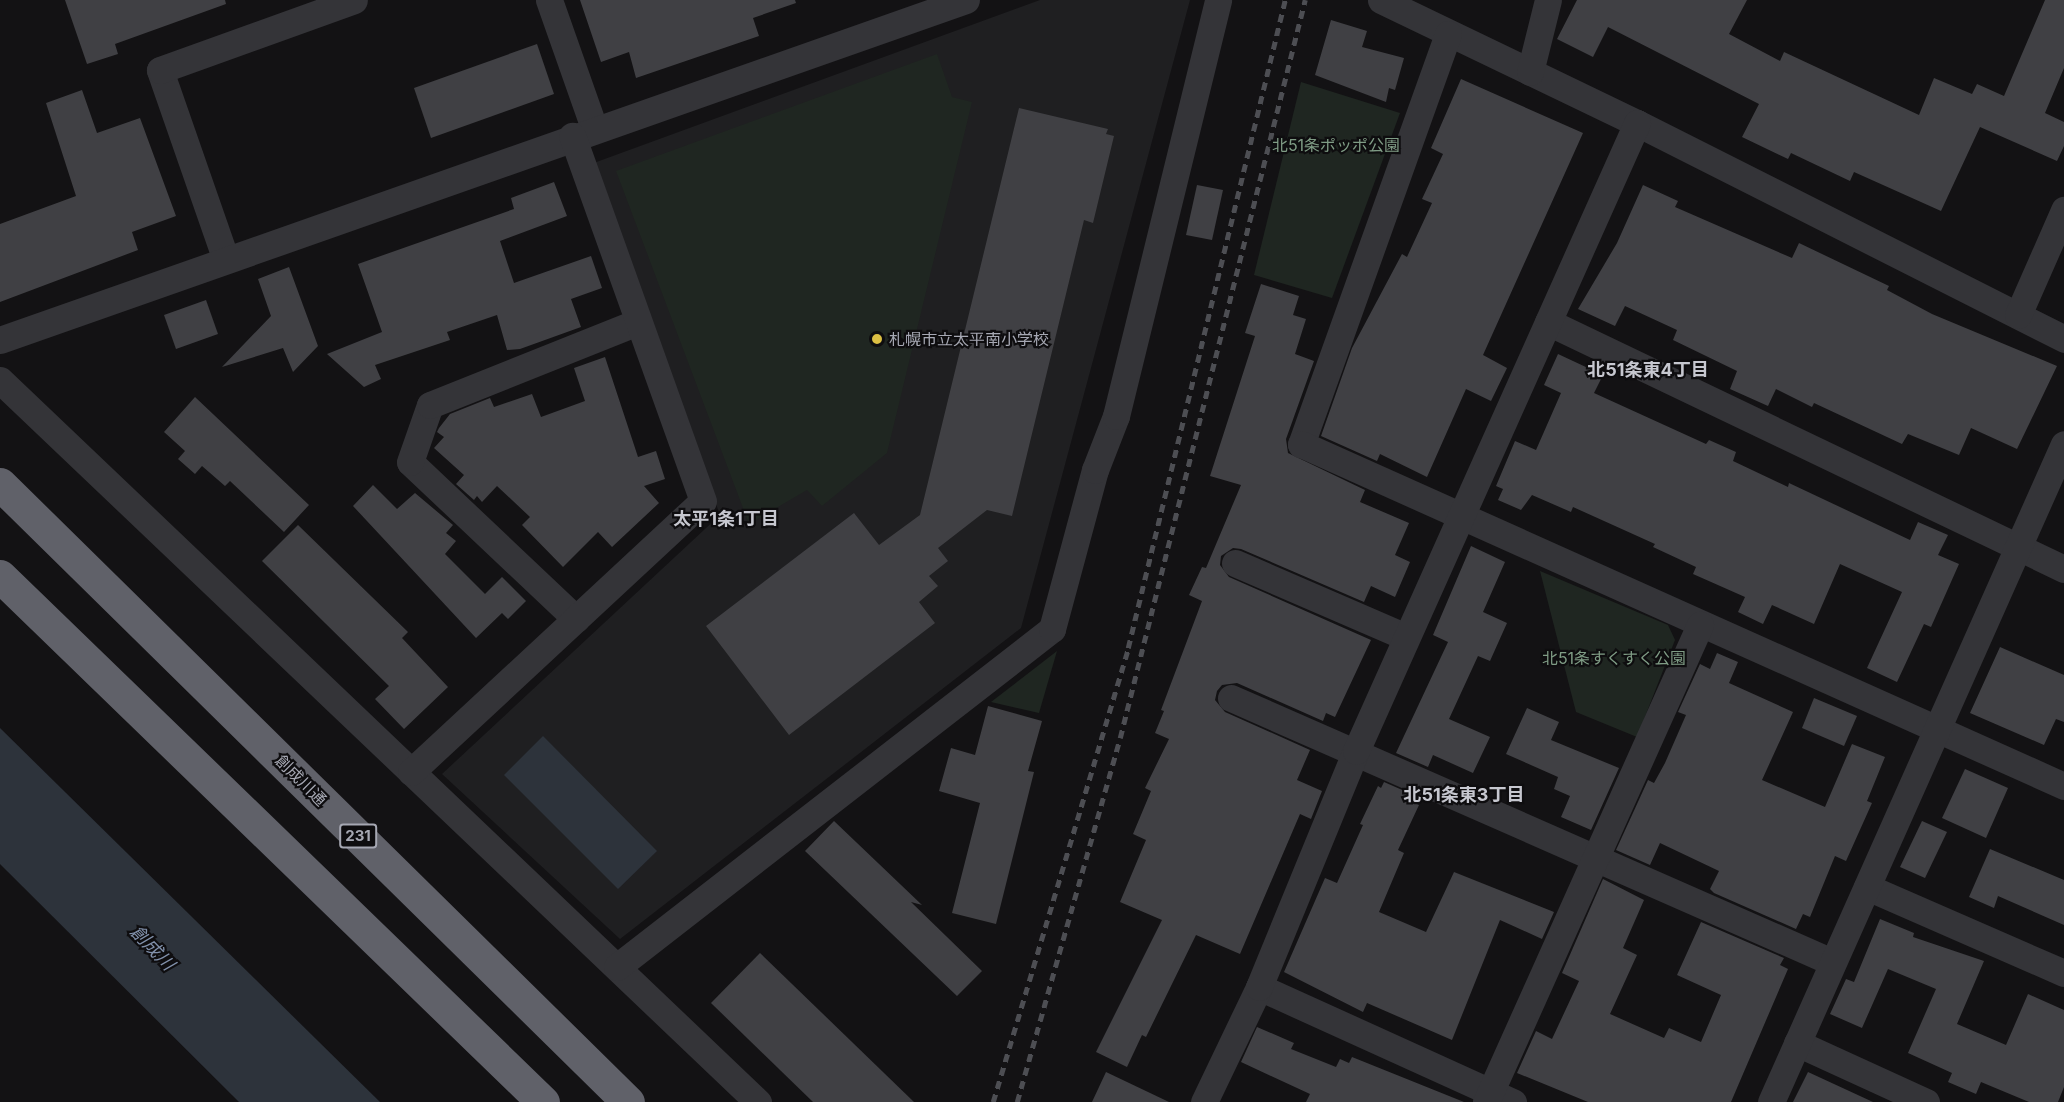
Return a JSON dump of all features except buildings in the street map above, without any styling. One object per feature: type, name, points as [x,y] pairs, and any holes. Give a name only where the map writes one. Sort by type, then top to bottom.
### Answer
[{"type":"highway","name":"創成川通","points":[[0,484],[628,1102]]},
{"type":"highway","points":[[0,576],[543,1102]]},
{"type":"street","points":[[226,260],[160,70],[354,0]]},
{"type":"street","points":[[411,772],[703,501],[637,322],[583,132],[549,0]]},
{"type":"street","points":[[0,340],[583,132],[966,0]]},
{"type":"street","points":[[616,967],[1052,629],[1095,470],[1116,416],[1218,0]]},
{"type":"street","points":[[1381,0],[1637,123],[2064,339]]},
{"type":"street","points":[[1530,72],[1548,0]]},
{"type":"street","points":[[1448,34],[1301,444],[1700,625],[2064,786]]},
{"type":"street","points":[[1204,1102],[1258,987],[1406,637],[1637,123]]},
{"type":"street","points":[[2018,315],[2064,210]]},
{"type":"street","points":[[576,619],[410,462],[430,405],[637,322]]},
{"type":"street","points":[[1548,322],[2064,569]]},
{"type":"street","points":[[0,380],[758,1102]]},
{"type":"street","points":[[1770,1102],[2064,444]]},
{"type":"street","points":[[1235,563],[1406,637]]},
{"type":"street","points":[[1258,987],[1497,1099],[1594,861],[1700,625]]},
{"type":"street","points":[[1231,699],[1356,751],[1594,861],[1832,962]]},
{"type":"street","points":[[1867,887],[2064,973]]},
{"type":"street","points":[[1797,1043],[1926,1102]]},
{"type":"shaded area","name":"札幌市立太平南小学校","points":[[1040,0],[1190,0],[1021,628],[620,939],[442,774],[720,515],[591,164]]},
{"type":"green space","points":[[937,54],[952,97],[972,102],[887,453],[822,506],[807,490],[749,524],[616,171]]},
{"type":"green space","name":"北51条ポッポ公園","points":[[1301,82],[1400,113],[1332,298],[1254,275]]},
{"type":"green space","name":"北51条すくすく公園","points":[[1540,571],[1668,625],[1675,640],[1637,737],[1576,712]]},
{"type":"green space","points":[[1057,651],[1039,713],[991,702]]},
{"type":"water","name":"創成川","points":[[0,728],[380,1102],[239,1102],[0,864]]},
{"type":"water","points":[[543,736],[657,851],[618,889],[504,775]]},
{"type":"railway","points":[[993,1102],[1128,648],[1285,0]]},
{"type":"railway","points":[[1017,1102],[1120,738],[1305,0]]},
{"type":"place","name":"札幌市立太平南小学校","points":[[877,339]]},
{"type":"district","name":"北51条東4丁目","points":[[1648,370]]},
{"type":"district","name":"太平1条1丁目","points":[[726,519]]},
{"type":"district","name":"北51条東3丁目","points":[[1464,795]]}]
